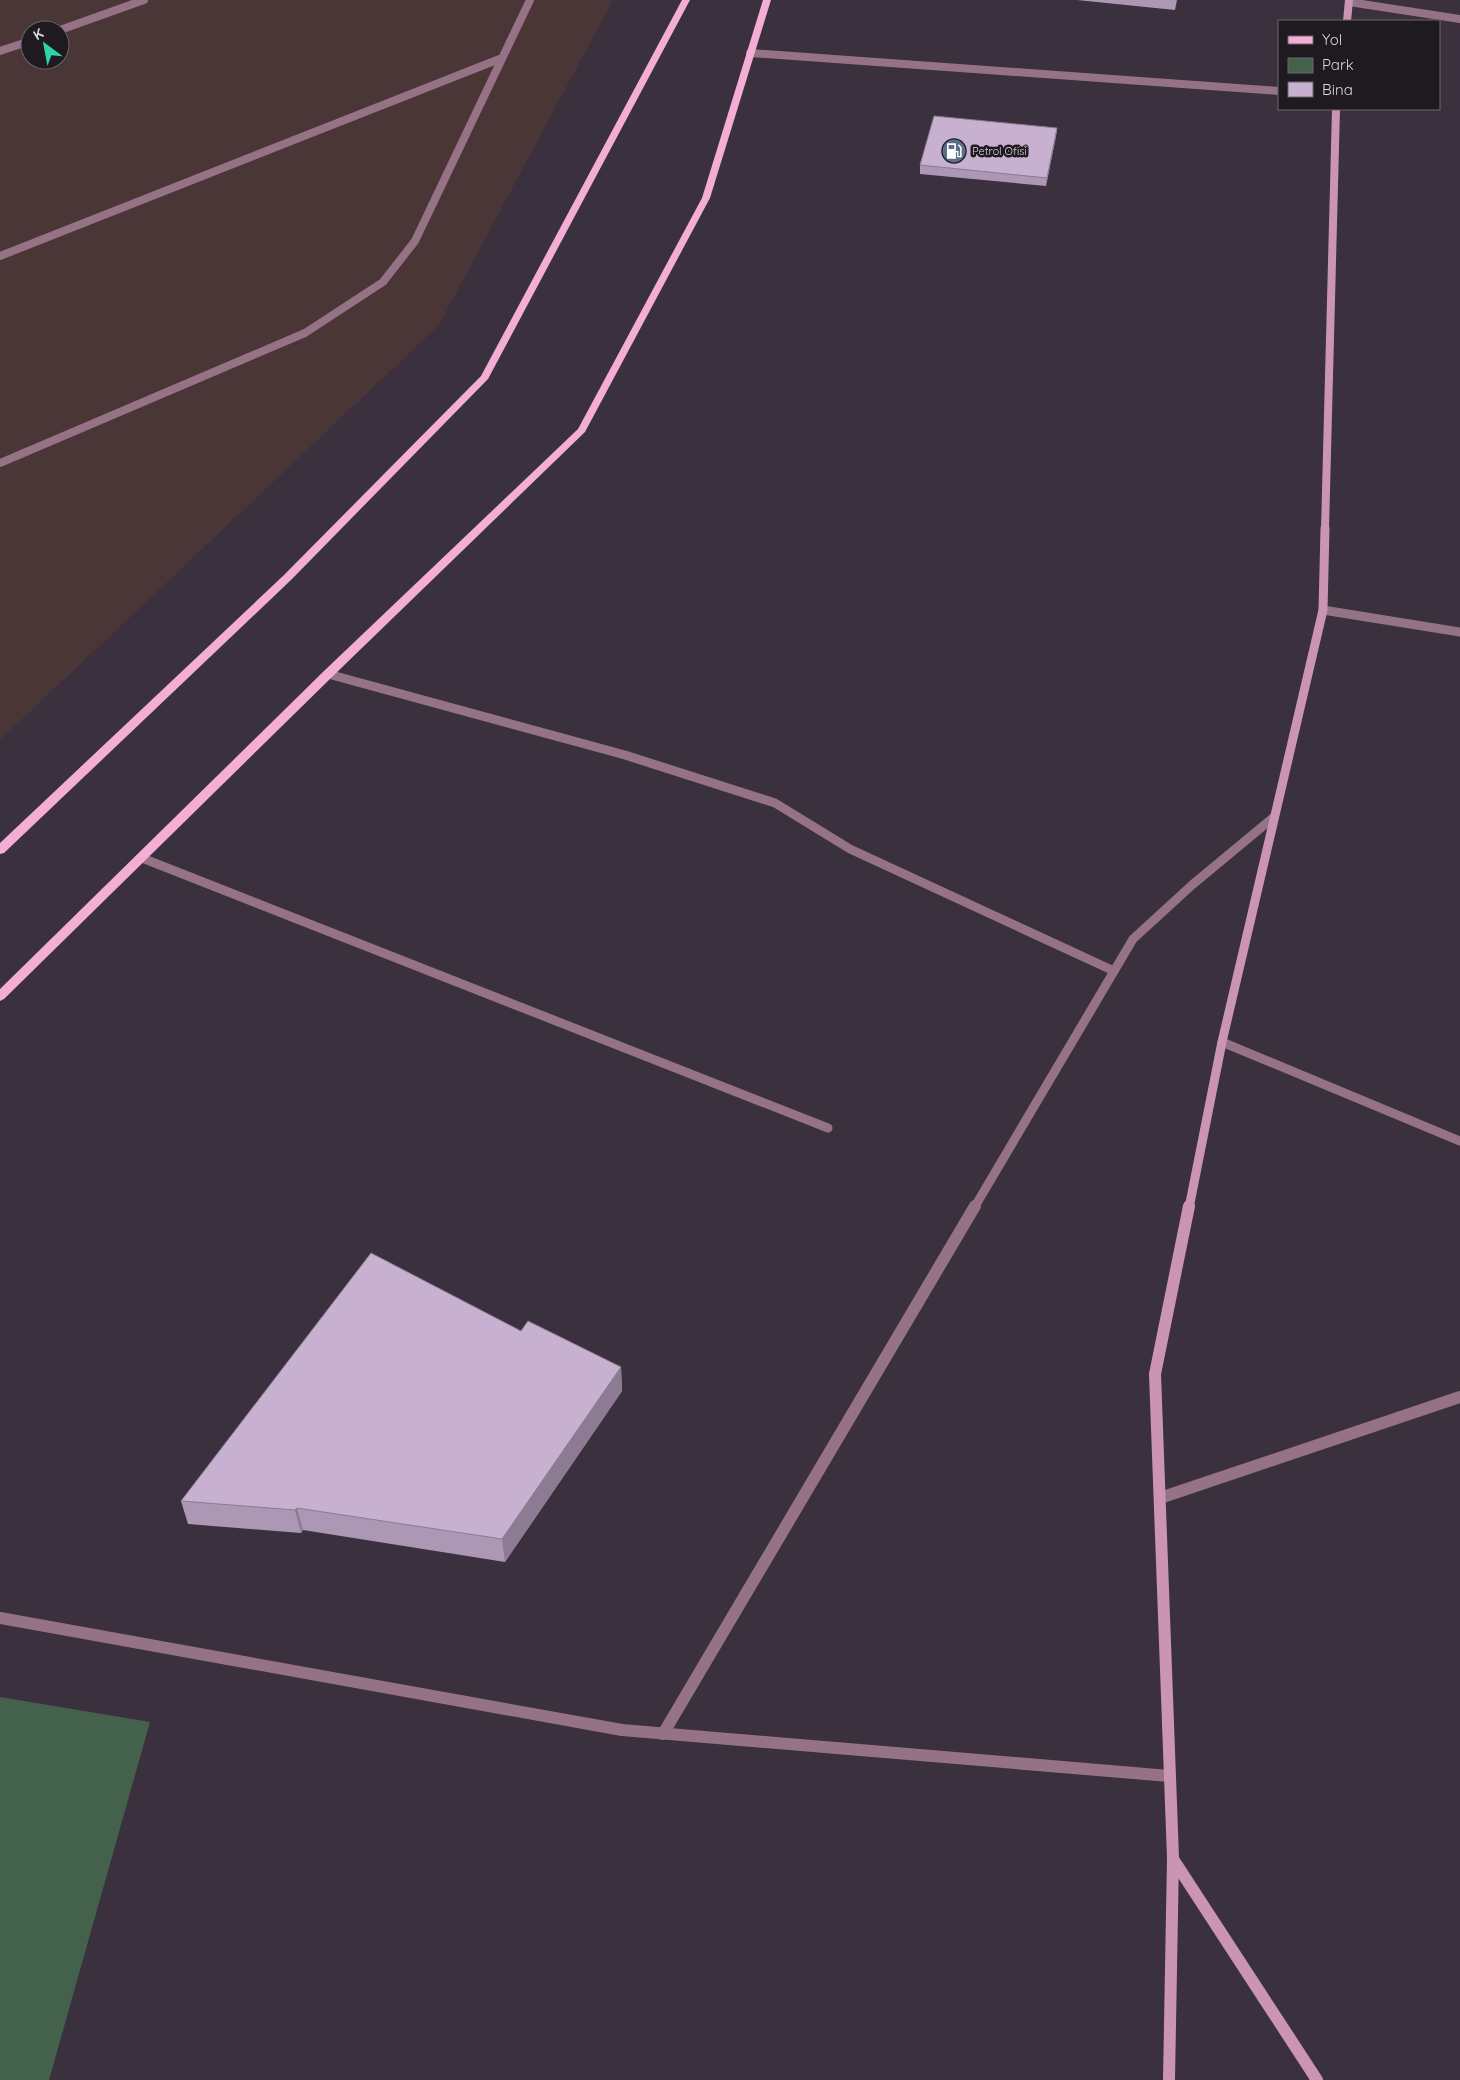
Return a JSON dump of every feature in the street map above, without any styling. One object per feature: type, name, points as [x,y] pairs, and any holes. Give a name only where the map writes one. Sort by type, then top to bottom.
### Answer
[{"type":"main road","points":[[0,850],[288,577],[485,376],[686,0]]},
{"type":"main road","points":[[0,996],[328,674],[582,430],[706,198],[768,0]]},
{"type":"street","points":[[70,26],[144,0]]},
{"type":"street","points":[[0,463],[305,333],[382,282],[415,241],[530,0]]},
{"type":"street","points":[[1346,20],[1349,1],[1460,19]]},
{"type":"street","points":[[0,51],[20,44]]},
{"type":"street","points":[[750,53],[1278,91]]},
{"type":"street","points":[[0,256],[502,58]]},
{"type":"street","points":[[1169,2080],[1173,1858],[1155,1374],[1222,1042],[1323,610],[1336,110]]},
{"type":"street","points":[[1323,610],[1460,632]]},
{"type":"street","points":[[328,674],[625,755],[775,803],[850,849],[1114,971]]},
{"type":"street","points":[[663,1734],[1133,940],[1192,885],[1274,818]]},
{"type":"street","points":[[142,858],[828,1128]]},
{"type":"street","points":[[1222,1042],[1460,1140]]},
{"type":"street","points":[[1160,1498],[1460,1397]]},
{"type":"street","points":[[0,1618],[622,1730],[1169,1776]]},
{"type":"street","points":[[1173,1858],[1317,2080]]},
{"type":"shaded area","points":[[0,0],[613,0],[439,325],[0,740]]},
{"type":"green space","points":[[0,1697],[150,1722],[49,2080],[0,2080]]},
{"type":"building","points":[[934,116],[1057,128],[1047,178],[920,165]]},
{"type":"building","points":[[371,1253],[521,1331],[528,1321],[621,1367],[502,1539],[297,1508],[295,1510],[181,1501]]},
{"type":"place","name":"Petrol Ofisi","points":[[954,151]]}]
